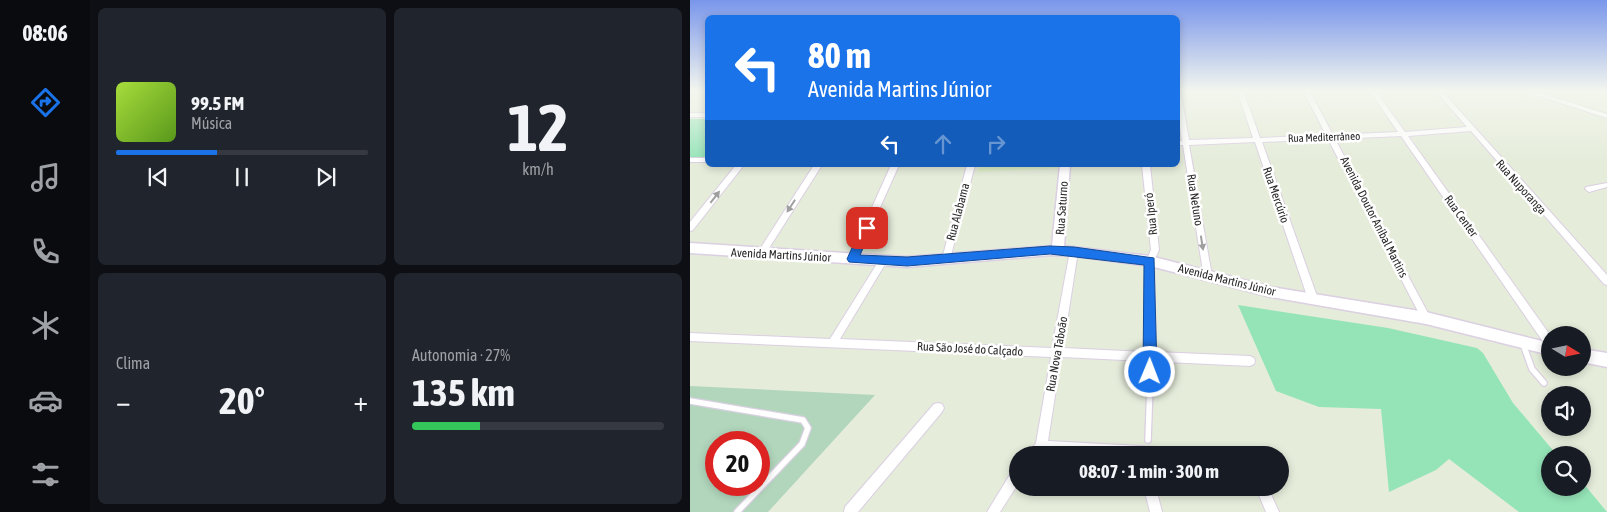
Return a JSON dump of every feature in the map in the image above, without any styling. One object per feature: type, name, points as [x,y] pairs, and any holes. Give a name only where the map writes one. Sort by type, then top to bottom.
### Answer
[{"type":"street","name":"Rua Mercúrio","points":[[1248,114],[1313,299]]},
{"type":"street","name":"Avenida Doutor Aníbal Martins","points":[[1319,114],[1426,318]]},
{"type":"street","name":"Rua Center","points":[[1388,114],[1541,330]]},
{"type":"street","name":"Rua Nuporanga","points":[[1458,114],[1607,281]]},
{"type":"street","points":[[690,115],[705,115]]},
{"type":"street","name":"Rua Netuno","points":[[1180,120],[1182,143],[1206,276]]},
{"type":"street","name":"Rua Mediterrâneo","points":[[1182,143],[1402,134],[1471,129]]},
{"type":"street","points":[[690,160],[705,160]]},
{"type":"street","points":[[690,228],[738,167]]},
{"type":"street","points":[[761,254],[817,167]]},
{"type":"street","points":[[853,259],[894,167]]},
{"type":"street","name":"Rua Alabama","points":[[946,259],[970,167]]},
{"type":"street","name":"Rua Saturno","points":[[1058,250],[1065,167]]},
{"type":"street","name":"Rua Iperó","points":[[1146,167],[1155,250],[1150,261],[1151,356]]},
{"type":"street","points":[[1589,189],[1607,185]]},
{"type":"street","name":"Avenida Martins Júnior","points":[[690,248],[883,261],[946,259],[1058,250],[1074,251],[1150,261],[1271,292],[1426,318],[1541,347]]},
{"type":"street","name":"Rua Nova Taboão","points":[[1038,446],[1058,354],[1074,251]]},
{"type":"street","points":[[833,342],[883,261]]},
{"type":"street","name":"Rua São José do Calçado","points":[[690,336],[1058,354],[1250,361]]},
{"type":"street","points":[[1591,357],[1607,360]]},
{"type":"street","points":[[850,512],[938,408]]},
{"type":"street","points":[[993,512],[1009,486]]},
{"type":"street","points":[[1151,496],[1154,510]]},
{"type":"street","points":[[1266,496],[1273,512]]},
{"type":"lane","points":[[1523,343],[1532,369],[1544,383]]},
{"type":"lane","points":[[1148,440],[1151,356]]},
{"type":"lane","points":[[690,401],[803,420],[808,428],[802,444],[737,512]]},
{"type":"shaded area","points":[[979,167],[1060,167],[1060,168],[978,172]]},
{"type":"shaded area","points":[[690,386],[875,395],[768,512],[690,512]]},
{"type":"green space","points":[[690,119],[705,119],[705,157],[690,158]]},
{"type":"green space","points":[[1238,305],[1388,328],[1477,348],[1483,353],[1513,403],[1549,446],[1541,446],[1541,496],[1591,496],[1591,493],[1607,512],[1519,512],[1449,459],[1436,470],[1389,492],[1381,409],[1319,407],[1276,391]]},
{"type":"route","points":[[867,228],[853,259],[907,262],[1050,250],[1074,251],[1150,261],[1150,372]]}]
